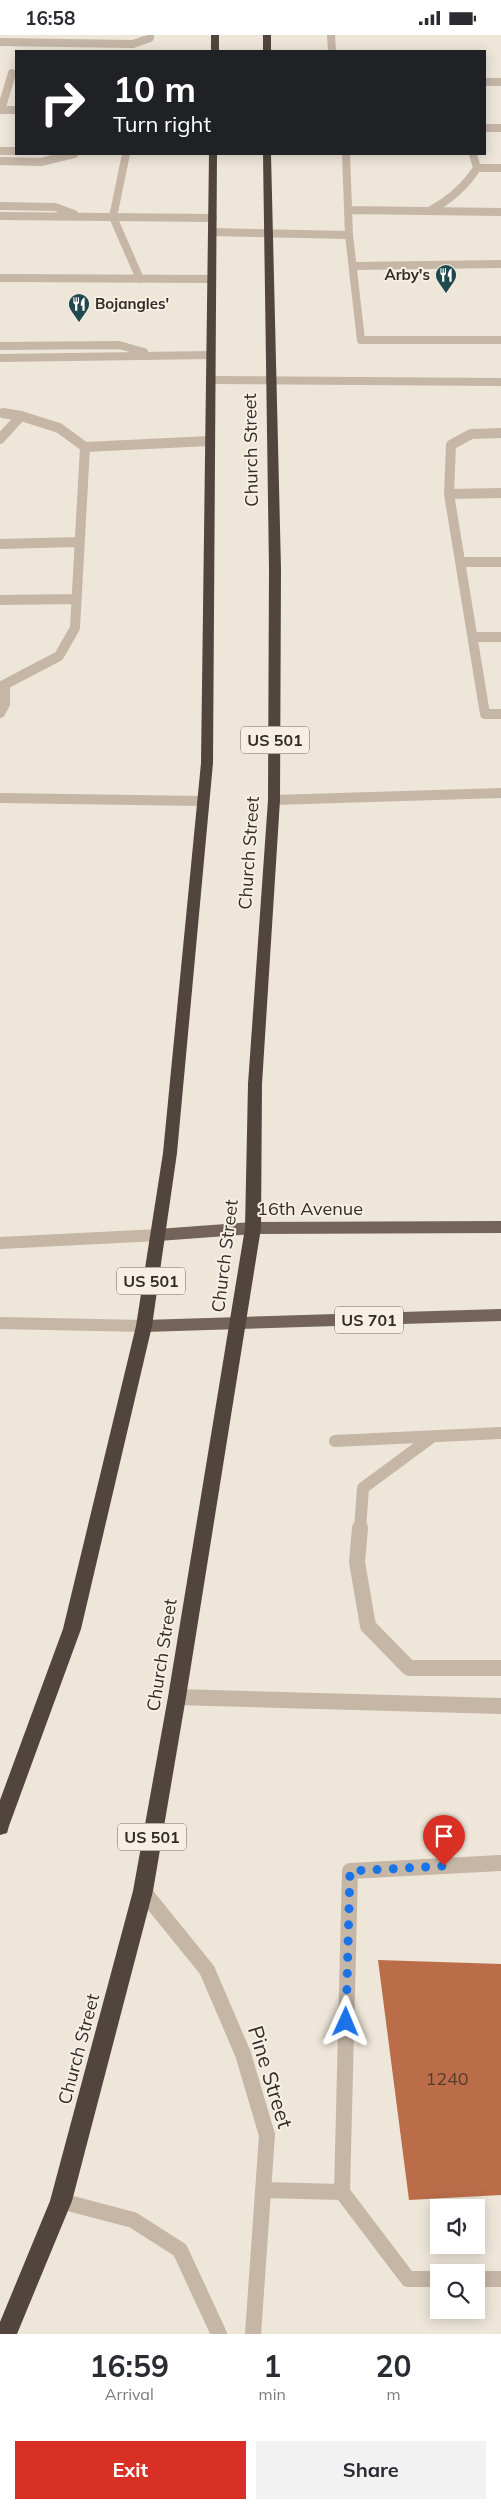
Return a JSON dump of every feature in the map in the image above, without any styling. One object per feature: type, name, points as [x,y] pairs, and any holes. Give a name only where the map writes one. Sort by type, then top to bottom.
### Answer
[{"type":"highway","points":[[215,35],[215,50]]},
{"type":"highway","points":[[267,35],[267,50]]},
{"type":"highway","name":"US 501","points":[[0,1826],[72,1629],[144,1326],[170,1153],[206,763],[213,155]]},
{"type":"highway","name":"Church Street","points":[[6,2334],[62,2201],[142,1891],[178,1697],[253,1228],[255,1084],[274,800],[276,569],[267,233],[267,155]]},
{"type":"main road","name":"16th Avenue","points":[[158,1235],[253,1228],[501,1227]]},
{"type":"main road","name":"US 701","points":[[238,1324],[501,1315]]},
{"type":"main road","points":[[144,1326],[238,1324]]},
{"type":"street","points":[[0,41],[133,44],[150,38],[150,35]]},
{"type":"street","points":[[331,35],[332,50]]},
{"type":"street","points":[[12,73],[1,110],[15,110]]},
{"type":"street","points":[[486,82],[501,82]]},
{"type":"street","points":[[486,87],[501,87]]},
{"type":"street","points":[[486,128],[501,128]]},
{"type":"street","points":[[0,151],[15,151]]},
{"type":"street","points":[[0,161],[41,162],[70,155]]},
{"type":"street","points":[[126,155],[113,217],[140,279]]},
{"type":"street","points":[[346,155],[349,235],[361,340],[501,340]]},
{"type":"street","points":[[429,211],[454,197],[466,186],[477,168],[473,155]]},
{"type":"street","points":[[477,168],[501,168]]},
{"type":"street","points":[[0,206],[55,207],[81,217]]},
{"type":"street","points":[[348,210],[501,211]]},
{"type":"street","points":[[0,216],[213,218]]},
{"type":"street","points":[[212,232],[349,235]]},
{"type":"street","points":[[426,265],[452,272],[501,273]]},
{"type":"street","points":[[353,266],[501,265]]},
{"type":"street","points":[[0,278],[212,279]]},
{"type":"street","points":[[0,282],[24,278]]},
{"type":"street","points":[[0,346],[119,345],[157,356]]},
{"type":"street","points":[[0,358],[211,355]]},
{"type":"street","points":[[211,381],[501,382]]},
{"type":"street","points":[[0,413],[21,416],[59,428],[85,447],[210,441]]},
{"type":"street","points":[[0,439],[21,416]]},
{"type":"street","points":[[501,433],[471,434],[451,445],[449,494],[485,714],[501,714]]},
{"type":"street","points":[[0,713],[5,704],[2,687],[59,655],[75,628],[78,542],[85,447]]},
{"type":"street","points":[[449,494],[501,493]]},
{"type":"street","points":[[0,544],[78,542]]},
{"type":"street","points":[[460,562],[501,562]]},
{"type":"street","points":[[0,600],[76,599]]},
{"type":"street","points":[[473,637],[501,637]]},
{"type":"street","points":[[274,800],[501,793]]},
{"type":"street","points":[[0,798],[202,801]]},
{"type":"street","name":"16th Avenue","points":[[0,1243],[158,1235]]},
{"type":"street","points":[[0,1323],[144,1326]]},
{"type":"street","points":[[335,1441],[501,1433]]},
{"type":"street","points":[[432,1437],[363,1488],[357,1562],[368,1626],[409,1668],[501,1668]]},
{"type":"street","points":[[178,1697],[501,1706]]},
{"type":"street","points":[[430,2279],[408,2279],[342,2192],[350,1871],[501,1863]]},
{"type":"street","name":"Pine Street","points":[[142,1891],[207,1970],[244,2054],[267,2135],[253,2334]]},
{"type":"street","points":[[263,2190],[342,2192]]},
{"type":"street","points":[[62,2201],[133,2220],[180,2250],[219,2334]]},
{"type":"street","points":[[485,2279],[501,2279]]},
{"type":"building","points":[[378,1960],[501,1964],[501,2195],[409,2200]]},
{"type":"place","name":"Arby's","points":[[446,294]]},
{"type":"place","name":"Bojangles'","points":[[79,323]]},
{"type":"route","points":[[346,2022],[350,1871],[444,1866]]}]
